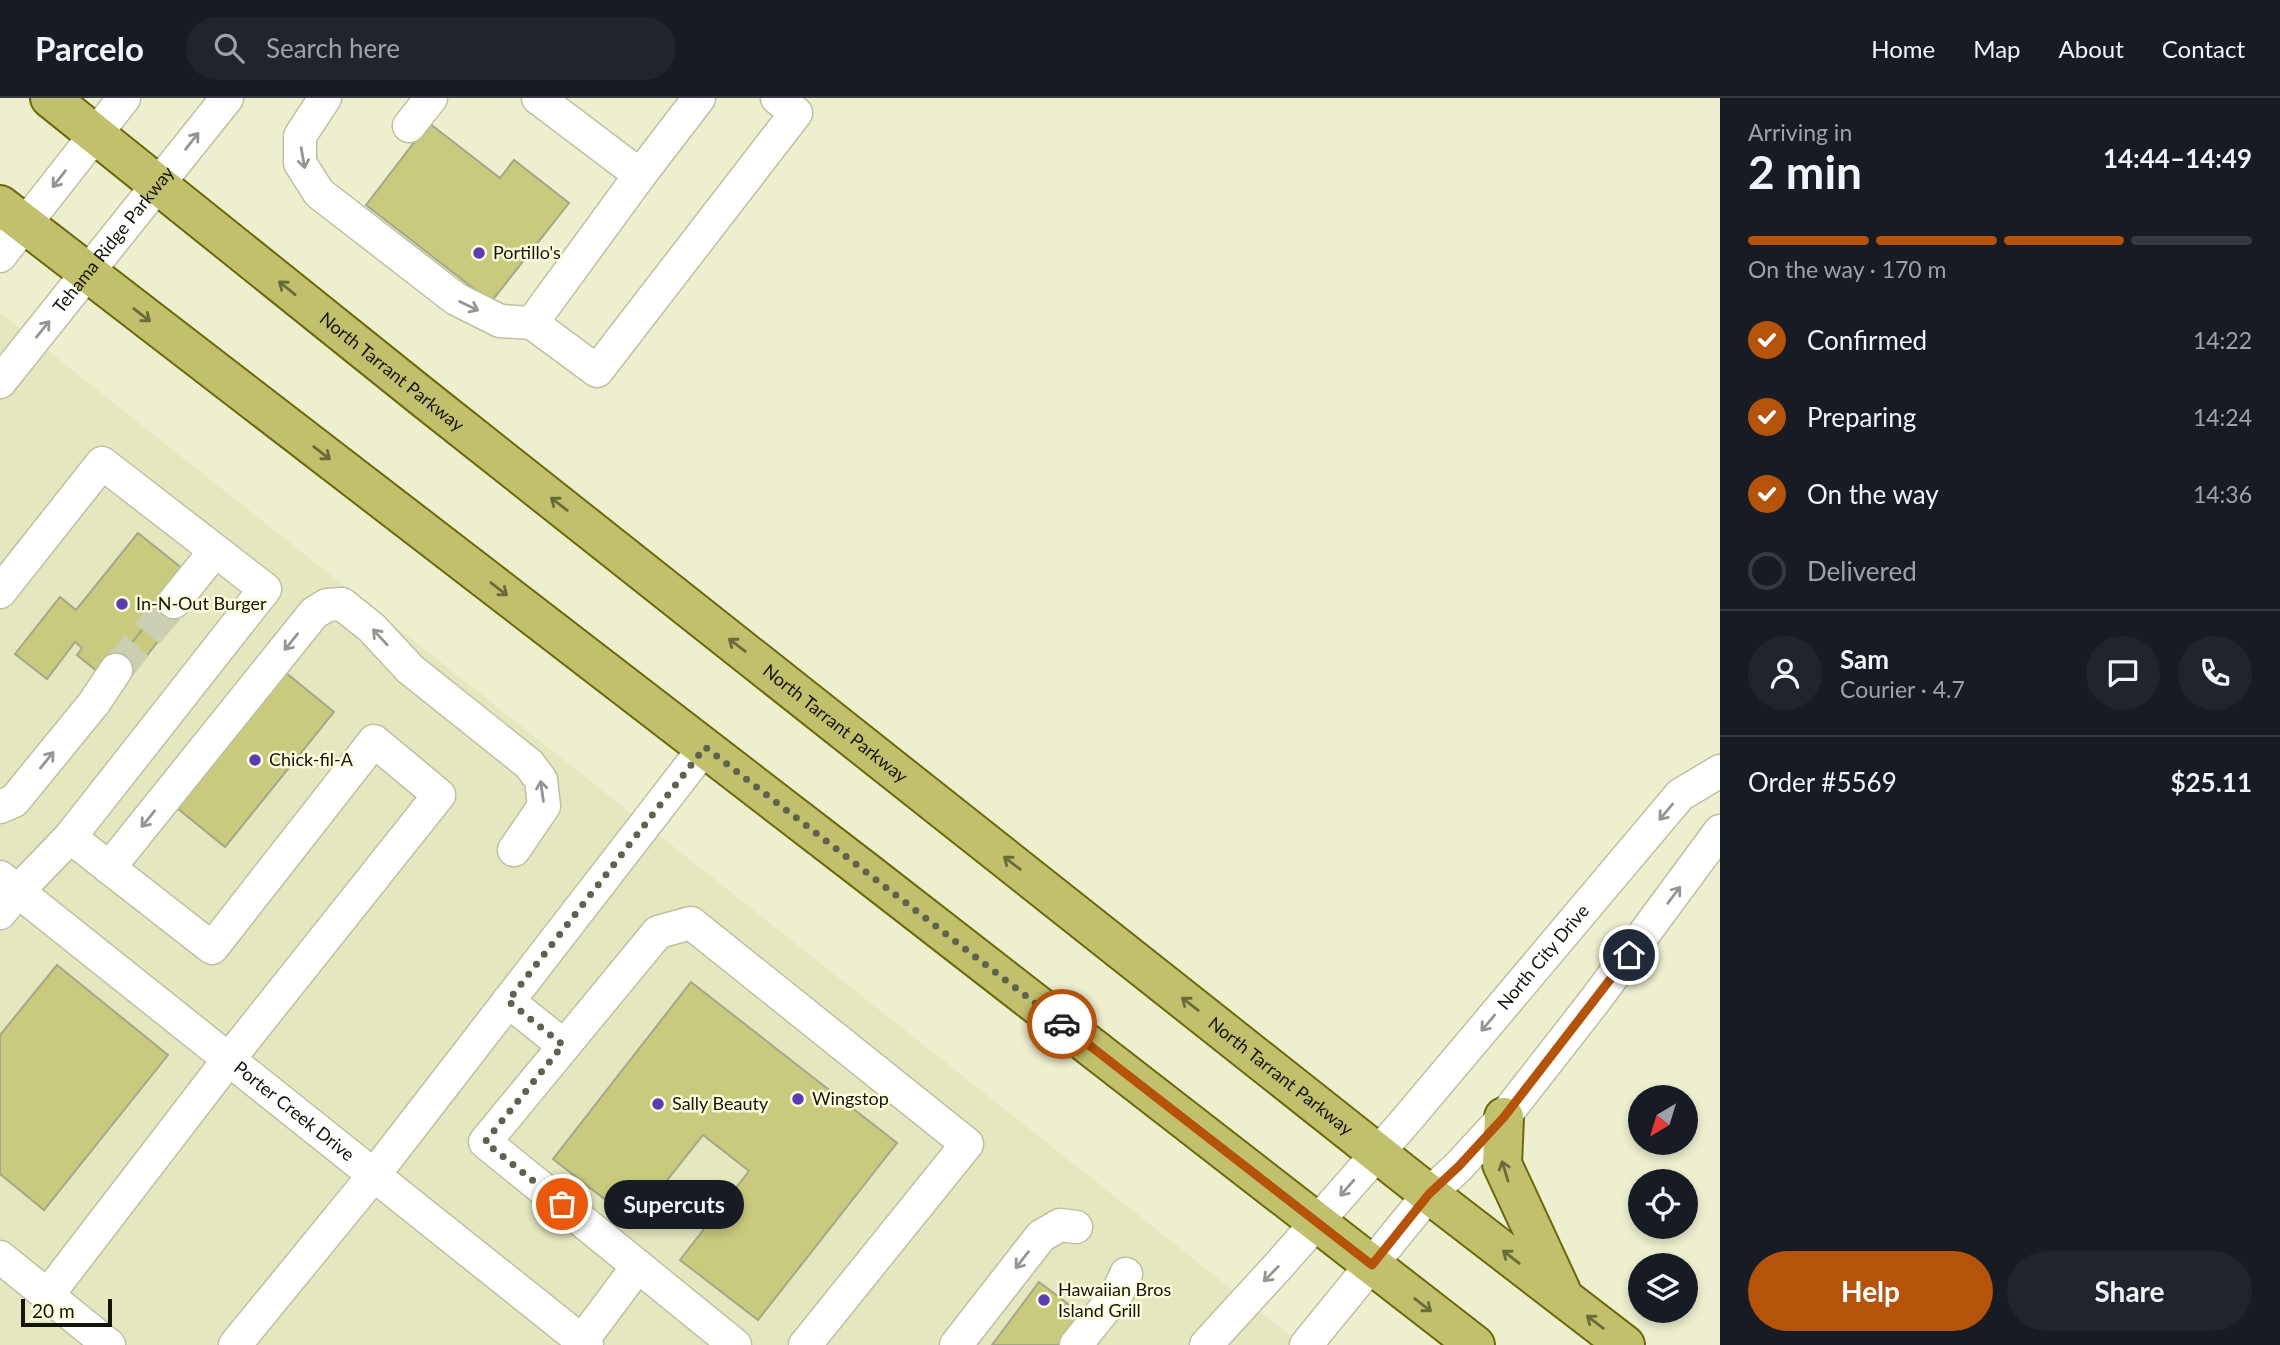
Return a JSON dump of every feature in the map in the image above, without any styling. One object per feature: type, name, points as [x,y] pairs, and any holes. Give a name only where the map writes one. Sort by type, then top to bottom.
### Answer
[{"type":"main road","name":"North Tarrant Parkway","points":[[50,98],[1429,1194],[1625,1345]]},
{"type":"main road","points":[[12,215],[705,747],[1475,1345]]},
{"type":"main road","points":[[1504,1117],[1502,1164],[1565,1299]]},
{"type":"street","points":[[0,256],[12,215],[94,134],[124,98]]},
{"type":"street","name":"Tehama Ridge Parkway","points":[[0,382],[227,98]]},
{"type":"street","points":[[325,98],[300,135],[300,163],[319,193],[456,299],[500,321],[532,323],[597,371],[796,113],[777,98]]},
{"type":"street","points":[[409,126],[431,98]]},
{"type":"street","points":[[538,98],[640,175]]},
{"type":"street","points":[[532,323],[699,98]]},
{"type":"street","points":[[0,592],[102,463],[265,589],[70,837],[6,893]]},
{"type":"street","points":[[174,602],[215,551]]},
{"type":"street","points":[[108,868],[314,613],[327,605],[342,604],[372,628],[410,670],[528,764],[541,780],[544,806],[514,850]]},
{"type":"street","points":[[0,807],[14,801],[94,703],[116,670]]},
{"type":"street","points":[[47,1296],[229,1059],[439,795],[374,741],[212,948],[70,837]]},
{"type":"street","points":[[235,1345],[373,1175],[705,747]]},
{"type":"street","name":"North City Drive","points":[[1317,1223],[1680,795],[1720,771]]},
{"type":"street","points":[[1306,1345],[1429,1194],[1504,1117],[1596,999],[1720,831]]},
{"type":"street","name":"Porter Creek Drive","points":[[6,893],[229,1059],[583,1344]]},
{"type":"street","points":[[735,1345],[485,1142],[658,932],[691,923],[967,1144],[805,1345]]},
{"type":"street","points":[[508,1001],[563,1045]]},
{"type":"street","points":[[1206,1345],[1317,1223]]},
{"type":"street","points":[[956,1345],[1041,1236],[1060,1225],[1076,1227]]},
{"type":"street","points":[[0,1257],[109,1345]]},
{"type":"street","points":[[583,1344],[638,1266]]},
{"type":"street","points":[[1076,1345],[1118,1292],[1126,1274]]},
{"type":"shaded area","points":[[0,313],[1302,1345],[0,1345]]},
{"type":"building","name":"Portillo's","points":[[429,123],[500,178],[514,160],[569,203],[491,302],[366,205]]},
{"type":"building","name":"In-N-Out Burger","points":[[138,533],[188,573],[112,667],[98,672],[77,655],[82,648],[75,642],[47,679],[15,654],[60,597],[76,610]]},
{"type":"building","points":[[168,598],[183,609],[128,680],[112,667]]},
{"type":"building","name":"Chick-fil-A","points":[[285,672],[334,712],[225,847],[177,808]]},
{"type":"building","points":[[57,965],[168,1055],[44,1210],[0,1174],[0,1035]]},
{"type":"building","points":[[691,982],[897,1143],[758,1320],[680,1260],[749,1171],[703,1135],[634,1222],[553,1159]]},
{"type":"building","name":"Hawaiian Bros Island Grill","points":[[1039,1282],[1088,1319],[1068,1345],[992,1345]]},
{"type":"tunnel","points":[[116,670],[174,602]]},
{"type":"way so far","points":[[562,1204],[485,1142],[563,1045],[508,1001],[705,747],[1062,1024]]},
{"type":"place","name":"Portillo's","points":[[479,253]]},
{"type":"place","name":"In-N-Out Burger","points":[[122,604]]},
{"type":"place","name":"Chick-fil-A","points":[[255,760]]},
{"type":"place","name":"Wingstop","points":[[798,1099]]},
{"type":"place","name":"Sally Beauty","points":[[658,1104]]},
{"type":"place","name":"Supercuts","points":[[562,1204]]},
{"type":"place","name":"Hawaiian Bros Island Grill","points":[[1044,1300]]},
{"type":"route","points":[[1062,1024],[1372,1265],[1429,1194],[1504,1117],[1629,955]]}]
